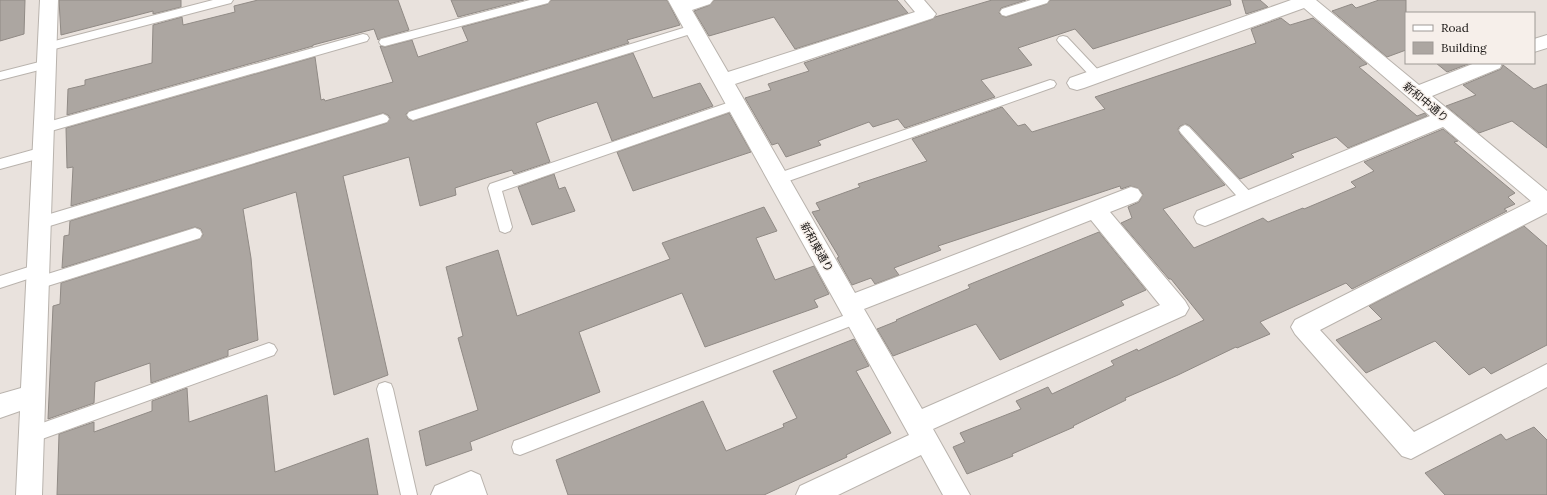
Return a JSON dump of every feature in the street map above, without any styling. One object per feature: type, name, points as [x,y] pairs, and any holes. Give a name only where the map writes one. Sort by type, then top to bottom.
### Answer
[{"type":"street","points":[[28,495],[49,0]]},
{"type":"street","points":[[679,4],[704,0]]},
{"type":"street","points":[[723,81],[926,14],[914,0]]},
{"type":"street","points":[[1077,83],[1313,2]]},
{"type":"street","name":"新和中通り","points":[[1313,2],[1445,118],[1545,199]]},
{"type":"street","name":"新和東通り","points":[[679,4],[957,495]]},
{"type":"street","points":[[1535,46],[1547,41]]},
{"type":"street","points":[[1417,94],[1491,64]]},
{"type":"street","points":[[1204,217],[1445,118]]},
{"type":"street","points":[[853,311],[1131,195]]},
{"type":"street","points":[[1545,199],[1303,326],[1411,446],[1547,375]]},
{"type":"street","points":[[809,495],[921,432],[1177,308],[1095,209]]},
{"type":"street","points":[[0,406],[33,395]]},
{"type":"street","points":[[444,495],[471,484],[474,495]]},
{"type":"lane","points":[[0,76],[47,55],[227,0]]},
{"type":"lane","points":[[385,42],[544,0]]},
{"type":"lane","points":[[1006,12],[1043,0]]},
{"type":"lane","points":[[413,115],[693,29]]},
{"type":"lane","points":[[44,128],[363,38]]},
{"type":"lane","points":[[1063,40],[1097,76]]},
{"type":"lane","points":[[778,179],[1050,84]]},
{"type":"lane","points":[[505,227],[495,188],[736,105]]},
{"type":"lane","points":[[40,223],[383,119]]},
{"type":"lane","points":[[1186,130],[1248,199]]},
{"type":"lane","points":[[0,164],[43,152]]},
{"type":"lane","points":[[0,282],[38,277],[196,234]]},
{"type":"lane","points":[[520,447],[853,311]]},
{"type":"lane","points":[[31,435],[269,350]]},
{"type":"lane","points":[[385,389],[409,495]]},
{"type":"building","points":[[0,0],[25,0],[24,34],[0,41]]},
{"type":"building","points":[[59,0],[181,0],[181,7],[153,14],[153,11],[61,35]]},
{"type":"building","points":[[258,0],[398,0],[409,30],[378,40],[374,29],[67,115],[68,89],[85,85],[85,80],[152,63],[153,25],[182,17],[183,25],[235,12],[234,6]]},
{"type":"building","points":[[451,0],[524,0],[458,17]]},
{"type":"building","points":[[551,0],[667,0],[680,25],[627,40],[629,43],[409,111],[406,114],[408,119],[413,121],[633,53],[653,98],[700,83],[713,106],[612,141],[597,102],[546,119],[536,123],[550,162],[514,174],[512,170],[455,188],[456,195],[420,206],[409,157],[343,176],[388,375],[334,395],[296,192],[243,209],[251,258],[258,340],[228,350],[228,356],[151,383],[150,363],[95,382],[94,403],[48,419],[53,306],[60,304],[61,283],[200,239],[203,235],[201,229],[195,227],[62,268],[64,236],[69,235],[70,221],[387,123],[390,118],[388,115],[383,113],[71,206],[73,167],[67,168],[66,128],[315,57],[321,100],[324,99],[325,101],[393,82],[380,46],[385,47],[412,40],[418,57],[468,41],[462,27],[548,4]]},
{"type":"building","points":[[714,0],[897,0],[908,13],[795,49],[774,17],[709,36],[694,11],[710,5]]},
{"type":"building","points":[[992,0],[1026,0],[1001,8],[999,13],[1006,17],[1047,4],[1050,0],[1230,0],[1231,5],[1093,49],[1075,29],[1018,48],[1032,65],[981,80],[995,97],[905,128],[898,119],[873,127],[869,122],[818,141],[821,145],[786,157],[778,143],[772,145],[745,98],[771,90],[768,84],[809,71],[804,63],[933,19],[935,17]]},
{"type":"building","points":[[1242,0],[1260,0],[1268,7],[1246,14]]},
{"type":"building","points":[[1379,0],[1406,0],[1405,50],[1387,57],[1332,11],[1352,4],[1356,8]]},
{"type":"building","points":[[1281,18],[1290,25],[1313,18],[1367,64],[1359,67],[1417,116],[1425,113],[1427,116],[1348,148],[1336,137],[1291,154],[1294,157],[1240,179],[1190,126],[1186,124],[1180,126],[1178,129],[1180,134],[1225,185],[1163,209],[1194,248],[1263,218],[1268,222],[1303,208],[1304,209],[1356,187],[1351,182],[1374,171],[1364,162],[1443,129],[1458,141],[1454,142],[1515,193],[1508,197],[1515,204],[1504,209],[1507,211],[1352,289],[1346,283],[1260,322],[1270,334],[1237,348],[1236,347],[1178,375],[1125,398],[1126,400],[1073,426],[1074,427],[1012,454],[1013,456],[967,474],[953,447],[965,442],[960,433],[1021,409],[1016,401],[1048,387],[1052,394],[1114,365],[1111,361],[1137,349],[1138,351],[1204,320],[1171,279],[1169,279],[1121,223],[1132,218],[1128,207],[1139,202],[1143,194],[1138,188],[1130,186],[1121,189],[1120,186],[938,246],[941,250],[894,268],[899,275],[875,284],[871,278],[852,285],[837,258],[839,257],[812,212],[820,210],[816,203],[860,187],[858,184],[927,161],[912,139],[1002,107],[1018,126],[1025,124],[1032,132],[1105,109],[1095,97],[1256,43],[1251,29]]},
{"type":"building","points":[[1437,64],[1468,64],[1447,72]]},
{"type":"building","points":[[1503,65],[1534,89],[1547,84],[1547,148],[1512,121],[1479,133],[1446,106],[1476,95],[1463,85],[1501,69]]},
{"type":"building","points":[[729,113],[751,152],[633,191],[617,152]]},
{"type":"building","points":[[554,174],[559,189],[565,187],[575,211],[532,225],[518,187]]},
{"type":"building","points":[[764,207],[777,231],[756,238],[775,280],[814,266],[829,294],[814,300],[818,307],[705,347],[682,293],[579,332],[600,392],[470,442],[472,450],[426,466],[419,431],[478,410],[458,338],[463,336],[446,267],[498,250],[517,316],[670,259],[662,243]]},
{"type":"building","points":[[1524,226],[1547,246],[1547,345],[1491,374],[1484,367],[1469,375],[1435,341],[1366,373],[1336,340],[1382,319],[1369,306]]},
{"type":"building","points":[[1099,232],[1146,290],[1121,301],[1124,305],[1000,360],[976,324],[893,356],[877,329],[970,288],[968,285]]},
{"type":"building","points":[[854,339],[869,366],[856,371],[891,433],[846,455],[847,457],[764,495],[568,495],[556,460],[703,401],[726,451],[784,427],[783,424],[797,418],[773,371]]},
{"type":"building","points":[[187,388],[189,422],[267,395],[275,472],[368,438],[378,495],[57,495],[59,434],[94,422],[94,432],[152,411],[152,401]]},
{"type":"building","points":[[1534,427],[1547,440],[1547,495],[1445,495],[1425,473],[1501,434],[1506,440]]}]
